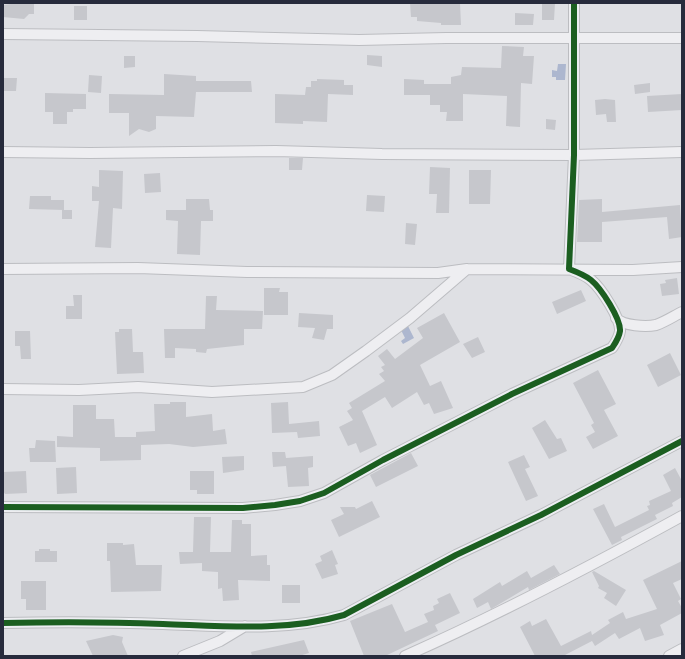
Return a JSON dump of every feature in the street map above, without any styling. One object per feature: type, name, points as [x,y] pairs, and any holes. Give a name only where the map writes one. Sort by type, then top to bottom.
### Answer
[{"type":"street","points":[[569,269],[574,155],[574,3]]},
{"type":"street","points":[[3,34],[359,40],[446,38],[682,38]]},
{"type":"street","points":[[3,152],[98,153],[276,151],[382,154],[574,155],[682,152]]},
{"type":"street","points":[[3,269],[138,268],[247,272],[438,273],[467,269],[633,270],[682,267]]},
{"type":"street","points":[[3,389],[79,390],[138,387],[212,392],[303,387],[332,375],[366,351],[410,318],[467,269]]},
{"type":"street","points":[[3,507],[243,508],[300,501],[324,493],[383,460],[512,394],[612,348],[619,338],[620,330],[616,318],[595,284],[582,274],[569,269]]},
{"type":"street","points":[[595,284],[596,275],[606,269]]},
{"type":"street","points":[[616,318],[631,324],[656,325],[682,312]]},
{"type":"street","points":[[3,623],[110,622],[245,626],[306,624],[344,615],[456,555],[541,515],[682,441]]},
{"type":"street","points":[[405,656],[469,628],[566,580],[682,516]]},
{"type":"street","points":[[183,656],[220,641],[245,626]]},
{"type":"street","points":[[669,656],[682,649]]},
{"type":"water","points":[[558,64],[566,64],[565,80],[556,80],[556,77],[552,77],[552,70],[557,71]]},
{"type":"water","points":[[408,326],[414,338],[403,344],[401,341],[405,338],[401,330]]},
{"type":"building","points":[[34,3],[34,14],[29,14],[24,19],[3,17],[3,5]]},
{"type":"building","points":[[410,3],[460,3],[461,25],[441,25],[441,23],[417,21],[417,17],[411,17]]},
{"type":"building","points":[[542,3],[555,3],[554,20],[542,20]]},
{"type":"building","points":[[74,6],[87,6],[87,20],[74,20]]},
{"type":"building","points":[[515,13],[534,14],[533,25],[515,25]]},
{"type":"building","points":[[502,46],[524,47],[523,56],[534,56],[532,84],[521,83],[520,127],[506,126],[507,96],[463,94],[463,121],[446,121],[447,112],[440,112],[440,105],[430,105],[430,95],[404,95],[404,79],[424,80],[424,84],[451,84],[451,77],[461,75],[462,67],[501,68]]},
{"type":"building","points":[[367,55],[382,56],[382,67],[367,65]]},
{"type":"building","points":[[124,56],[135,56],[135,67],[124,68]]},
{"type":"building","points":[[164,74],[196,76],[196,81],[251,81],[252,92],[196,92],[194,117],[156,116],[156,129],[149,132],[139,129],[129,136],[129,113],[109,113],[109,94],[164,95]]},
{"type":"building","points":[[89,75],[102,76],[101,93],[88,92]]},
{"type":"building","points":[[3,78],[17,78],[16,91],[3,91]]},
{"type":"building","points":[[317,79],[344,80],[344,85],[353,85],[353,95],[328,94],[327,122],[303,121],[303,124],[275,123],[275,94],[305,95],[306,87],[311,87],[311,81],[317,81]]},
{"type":"building","points":[[650,83],[650,92],[635,94],[634,85]]},
{"type":"building","points":[[45,93],[86,94],[86,109],[73,109],[73,112],[67,112],[67,124],[53,124],[53,112],[45,112]]},
{"type":"building","points":[[682,94],[682,110],[648,112],[647,96]]},
{"type":"building","points":[[595,100],[615,100],[616,122],[607,122],[606,114],[596,115]]},
{"type":"building","points":[[546,119],[556,120],[555,130],[546,129]]},
{"type":"building","points":[[289,158],[303,158],[302,170],[289,170]]},
{"type":"building","points":[[430,167],[450,168],[449,213],[436,213],[437,194],[429,194]]},
{"type":"building","points":[[99,170],[123,171],[122,209],[113,208],[111,248],[95,247],[99,201],[92,201],[92,186],[99,187]]},
{"type":"building","points":[[469,170],[491,170],[490,204],[469,204]]},
{"type":"building","points":[[160,173],[161,192],[145,193],[144,174]]},
{"type":"building","points":[[367,195],[385,196],[384,212],[366,211]]},
{"type":"building","points":[[30,196],[51,196],[51,200],[64,200],[64,210],[29,209]]},
{"type":"building","points":[[186,199],[209,199],[210,210],[213,210],[213,221],[201,221],[200,255],[177,254],[178,221],[166,220],[166,210],[186,210]]},
{"type":"building","points":[[602,199],[602,212],[680,205],[682,237],[669,239],[667,217],[602,222],[602,242],[577,242],[579,200]]},
{"type":"building","points":[[62,210],[72,210],[72,219],[62,219]]},
{"type":"building","points":[[406,223],[417,224],[415,245],[405,244]]},
{"type":"building","points":[[677,278],[679,294],[662,296],[660,284],[666,283],[665,280]]},
{"type":"building","points":[[264,288],[280,288],[279,292],[288,292],[288,315],[264,315]]},
{"type":"building","points":[[581,290],[586,301],[557,314],[552,302]]},
{"type":"building","points":[[73,295],[82,295],[82,319],[66,319],[66,306],[74,306]]},
{"type":"building","points":[[206,296],[217,296],[216,310],[263,311],[262,329],[244,329],[244,345],[207,349],[206,353],[196,352],[196,349],[175,348],[175,358],[165,358],[164,329],[205,329]]},
{"type":"building","points":[[299,313],[333,315],[333,329],[327,329],[324,340],[312,338],[315,328],[298,327]]},
{"type":"building","points":[[444,313],[460,342],[420,365],[430,386],[441,381],[453,408],[434,414],[429,403],[424,405],[417,392],[392,408],[385,397],[362,411],[377,445],[360,453],[356,443],[348,446],[339,427],[353,420],[347,411],[352,408],[349,403],[385,381],[379,374],[384,371],[381,367],[385,365],[378,356],[387,349],[395,359],[423,338],[417,328]]},
{"type":"building","points":[[119,329],[132,329],[133,352],[143,352],[144,373],[117,374],[115,332],[119,332]]},
{"type":"building","points":[[15,331],[30,331],[31,359],[21,359],[20,346],[15,346]]},
{"type":"building","points":[[478,337],[485,352],[472,358],[463,344]]},
{"type":"building","points":[[670,353],[681,375],[658,387],[647,365]]},
{"type":"building","points":[[598,370],[616,404],[604,410],[618,436],[593,449],[586,437],[595,432],[591,425],[594,423],[573,383]]},
{"type":"building","points":[[170,402],[186,402],[186,417],[212,414],[213,431],[225,429],[227,444],[193,447],[169,444],[141,445],[141,460],[100,461],[100,448],[57,447],[57,436],[73,437],[73,405],[96,405],[96,419],[114,419],[115,437],[136,437],[136,432],[155,431],[154,404],[170,404]]},
{"type":"building","points":[[288,402],[289,424],[319,421],[320,436],[298,438],[297,432],[272,433],[271,403]]},
{"type":"building","points":[[545,420],[557,439],[561,438],[567,451],[549,459],[532,428]]},
{"type":"building","points":[[36,440],[55,441],[56,462],[30,462],[29,448],[35,448]]},
{"type":"building","points":[[272,452],[285,452],[286,458],[313,456],[313,467],[308,468],[309,486],[288,487],[286,466],[273,467]]},
{"type":"building","points":[[411,453],[418,466],[376,487],[370,475]]},
{"type":"building","points":[[524,455],[530,467],[525,469],[538,496],[526,501],[508,462]]},
{"type":"building","points":[[244,456],[244,470],[223,473],[222,457]]},
{"type":"building","points":[[76,467],[77,493],[57,494],[56,468]]},
{"type":"building","points":[[675,468],[682,481],[682,497],[672,503],[673,506],[655,515],[657,519],[621,537],[622,540],[612,545],[593,509],[604,504],[615,527],[649,510],[647,506],[650,505],[649,501],[671,491],[663,475]]},
{"type":"building","points":[[26,471],[27,493],[5,494],[3,491],[3,472]]},
{"type":"building","points":[[190,471],[214,471],[214,494],[197,494],[197,490],[190,490]]},
{"type":"building","points":[[372,501],[380,517],[339,537],[331,520],[344,514],[340,507],[355,507],[356,509]]},
{"type":"building","points":[[194,517],[211,517],[210,552],[231,552],[232,520],[242,520],[242,524],[251,524],[251,556],[267,555],[267,565],[270,565],[270,581],[238,580],[239,600],[223,601],[222,588],[218,589],[218,572],[202,571],[202,563],[180,564],[179,552],[193,552]]},
{"type":"building","points":[[107,543],[123,543],[123,545],[134,544],[136,565],[162,565],[161,591],[111,592],[110,561],[107,561]]},
{"type":"building","points":[[39,549],[50,549],[50,551],[57,551],[57,562],[35,562],[35,551],[39,551]]},
{"type":"building","points":[[332,550],[338,564],[335,565],[338,574],[322,579],[315,564],[322,561],[320,556]]},
{"type":"building","points":[[682,561],[682,579],[673,583],[681,599],[678,601],[682,608],[682,613],[660,625],[664,635],[645,641],[640,628],[619,639],[615,633],[595,646],[592,641],[565,655],[566,656],[535,656],[520,627],[530,621],[532,626],[546,619],[561,646],[591,631],[592,635],[610,623],[608,620],[623,612],[626,619],[657,609],[643,580]]},
{"type":"building","points":[[554,565],[560,574],[529,590],[528,587],[491,609],[488,602],[477,608],[473,599],[500,582],[502,586],[527,571],[531,578]]},
{"type":"building","points":[[594,571],[626,590],[616,606],[604,598],[607,593],[598,588],[599,586],[592,572]]},
{"type":"building","points":[[21,581],[46,581],[46,610],[26,610],[26,599],[21,599]]},
{"type":"building","points":[[282,585],[300,585],[300,603],[282,603]]},
{"type":"building","points":[[450,593],[460,613],[435,625],[438,631],[385,656],[364,656],[350,621],[392,604],[405,632],[428,622],[424,614],[434,610],[433,606],[439,603],[437,599]]},
{"type":"building","points":[[113,635],[123,637],[122,642],[128,656],[93,656],[86,641]]},
{"type":"building","points":[[304,640],[309,653],[299,656],[252,656],[251,652]]},
{"type":"cycle path","points":[[3,507],[243,508],[300,501],[324,493],[383,460],[512,394],[612,348],[620,331],[614,312],[605,296],[591,280],[584,275],[569,269],[574,155],[574,3]]},
{"type":"cycle path","points":[[3,623],[143,623],[254,627],[300,624],[344,615],[456,555],[541,515],[682,441]]}]
